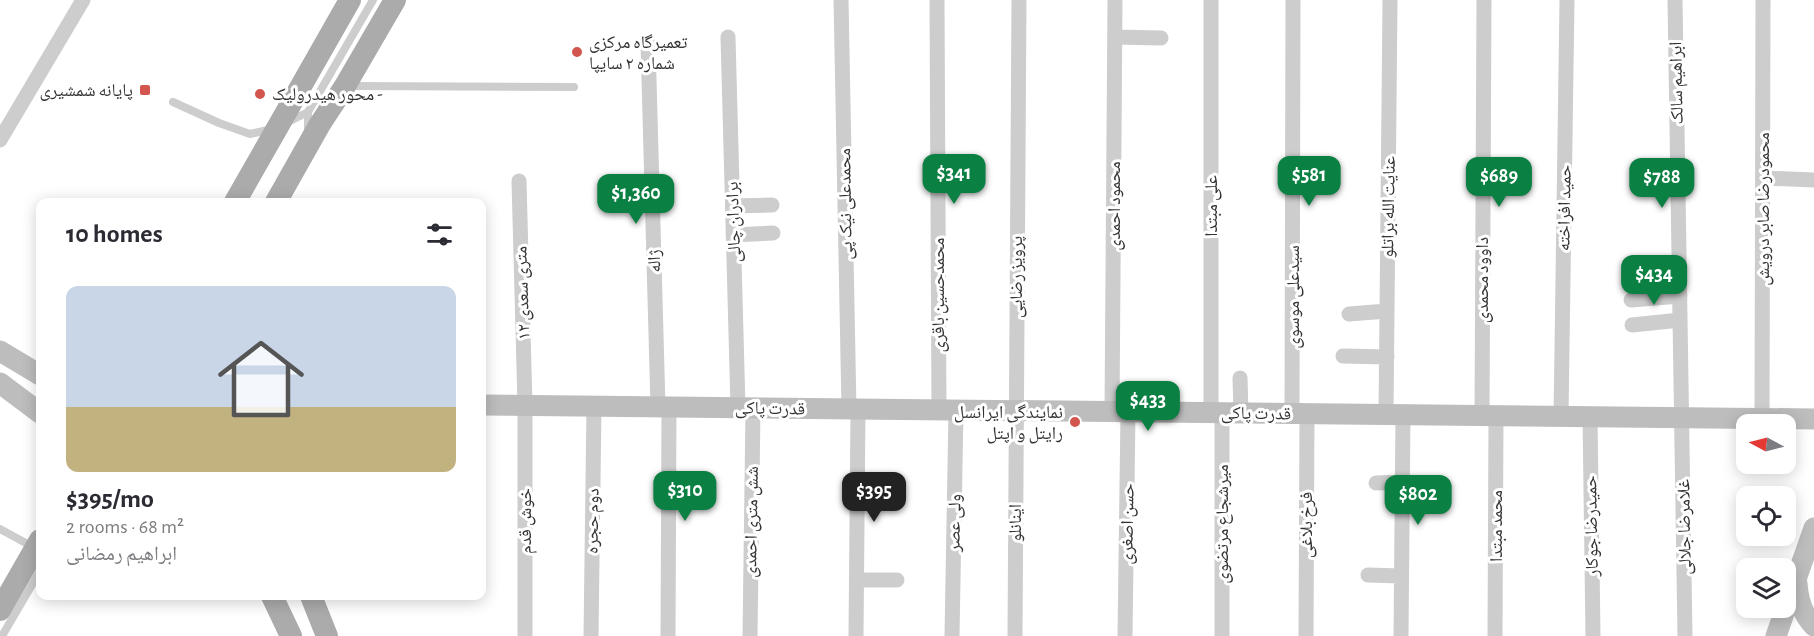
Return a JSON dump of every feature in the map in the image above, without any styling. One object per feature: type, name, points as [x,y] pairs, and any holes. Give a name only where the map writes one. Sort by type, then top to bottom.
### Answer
[{"type":"main road","points":[[237,198],[350,0]]},
{"type":"main road","points":[[278,198],[395,0]]},
{"type":"main road","points":[[278,127],[308,145]]},
{"type":"main road","points":[[0,610],[36,547]]},
{"type":"main road","points":[[274,600],[290,635]]},
{"type":"main road","points":[[313,600],[327,636]]},
{"type":"street","points":[[0,140],[83,0]]},
{"type":"street","name":"محمدعلی نیک پی","points":[[841,0],[853,409],[856,636]]},
{"type":"street","name":"محمدحسین باقری","points":[[937,0],[947,410]]},
{"type":"street","name":"پرویز رضایی","points":[[1015,411],[1019,0]]},
{"type":"street","name":"محمود احمدی","points":[[1115,0],[1120,412]]},
{"type":"street","name":"علی مبتدا","points":[[1210,0],[1225,413]]},
{"type":"street","name":"سیدعلی موسوی","points":[[1293,0],[1300,414]]},
{"type":"street","name":"عنایت الله براتلو","points":[[1390,0],[1387,357],[1402,482],[1401,636]]},
{"type":"street","name":"داوود محمدی","points":[[1484,0],[1489,416]]},
{"type":"street","name":"حمید افراخته","points":[[1561,417],[1567,0]]},
{"type":"street","name":"ابراهیم سالک","points":[[1675,0],[1682,418]]},
{"type":"street","name":"محمودرضا صابر درویش","points":[[1762,414],[1763,0]]},
{"type":"street","points":[[1115,36],[1161,38]]},
{"type":"street","name":"برادران چالی","points":[[728,37],[734,235],[746,408]]},
{"type":"street","name":"ژاله","points":[[648,42],[663,407],[668,636]]},
{"type":"street","points":[[1763,178],[1814,180]]},
{"type":"street","name":"۱۲ متری سعدی","points":[[519,181],[525,405]]},
{"type":"street","points":[[733,206],[772,205]]},
{"type":"street","points":[[734,235],[772,233]]},
{"type":"street","points":[[1631,300],[1680,296]]},
{"type":"street","points":[[1349,314],[1387,311]]},
{"type":"street","points":[[1632,325],[1680,320]]},
{"type":"street","points":[[0,351],[36,373]]},
{"type":"street","points":[[1343,356],[1387,357]]},
{"type":"street","points":[[1225,413],[1240,378]]},
{"type":"street","points":[[0,382],[36,411]]},
{"type":"street","name":"قدرت پاکی","points":[[486,405],[1736,419]]},
{"type":"street","name":"خوش قدم","points":[[525,405],[525,636]]},
{"type":"street","name":"دوم حجره","points":[[591,636],[594,406]]},
{"type":"street","name":"شش متری احمدی","points":[[746,408],[750,636]]},
{"type":"street","name":"ولی عصر","points":[[947,410],[952,636]]},
{"type":"street","name":"اینانلو","points":[[1015,411],[1015,636]]},
{"type":"street","name":"حسن اصغری","points":[[1120,412],[1125,636]]},
{"type":"street","name":"میرشجاع مرتضوی","points":[[1222,636],[1225,413]]},
{"type":"street","name":"فرخ بلاغی","points":[[1300,414],[1306,636]]},
{"type":"street","name":"محمد مبتدا","points":[[1489,416],[1495,636]]},
{"type":"street","name":"حمیدرضا جوکار","points":[[1590,417],[1593,636]]},
{"type":"street","name":"غلامرضا جلالی","points":[[1682,418],[1685,636]]},
{"type":"street","name":"قدرت پاکی","points":[[1796,419],[1814,419]]},
{"type":"street","points":[[1376,483],[1402,482]]},
{"type":"street","points":[[1776,636],[1814,528]]},
{"type":"street","points":[[1368,575],[1401,576]]},
{"type":"street","points":[[857,580],[897,580]]},
{"type":"street","points":[[1797,580],[1798,600],[1814,626]]},
{"type":"lane","points":[[308,145],[308,112],[374,0]]},
{"type":"lane","points":[[345,86],[574,87]]},
{"type":"lane","points":[[173,102],[250,134],[278,127],[308,112]]},
{"type":"lane","points":[[0,529],[36,543]]},
{"type":"lane","points":[[2,636],[36,578]]},
{"type":"place","name":"تعمیرگاه مرکزی شماره ۲ سایپا","points":[[577,52]]},
{"type":"place","name":"پایانه شمشیری","points":[[145,90]]},
{"type":"place","name":"محور هیدرولیک -","points":[[260,94]]},
{"type":"place","name":"نمایندگی ایرانسل رایتل و اپتل","points":[[1075,422]]}]
